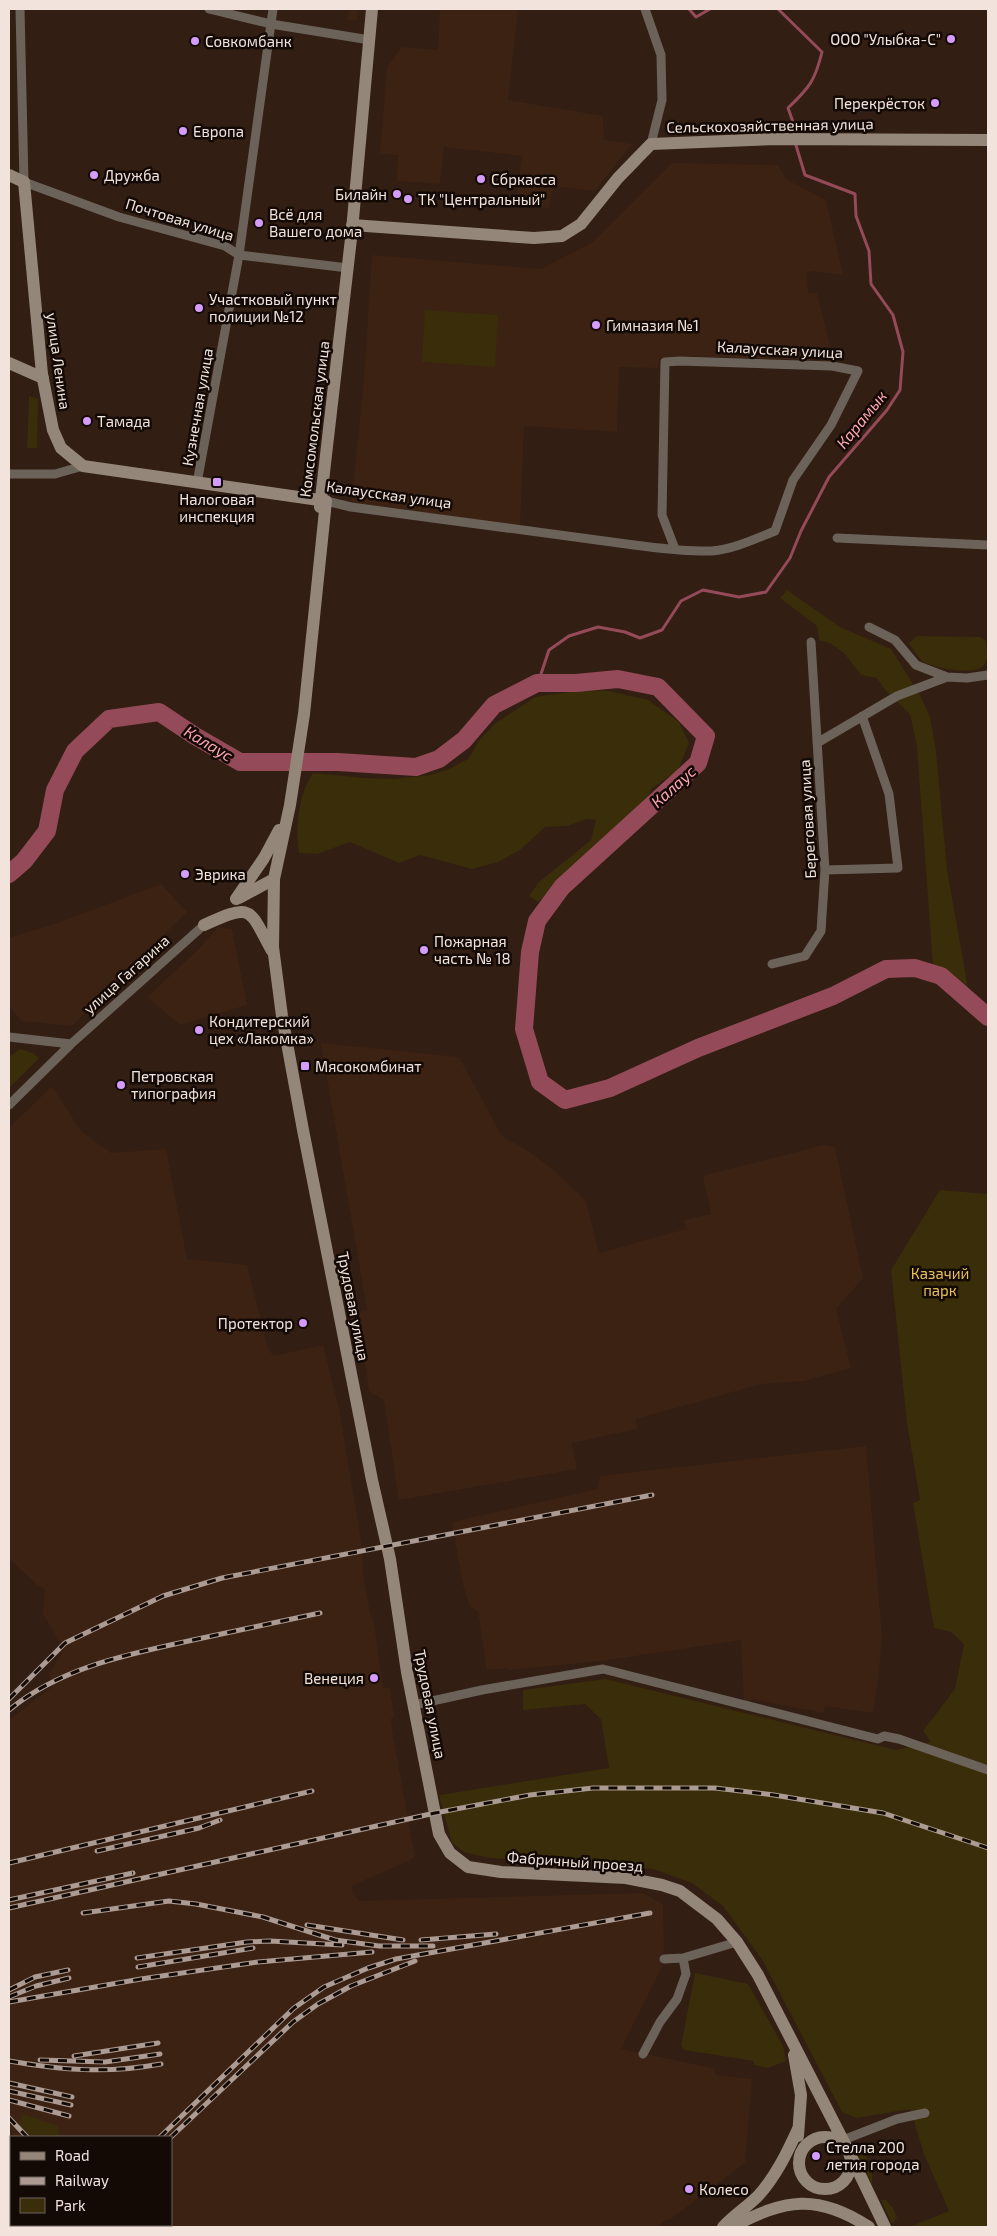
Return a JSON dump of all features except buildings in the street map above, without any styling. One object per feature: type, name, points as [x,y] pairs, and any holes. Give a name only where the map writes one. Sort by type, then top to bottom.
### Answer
[{"type":"main road","name":"Комсомольская улица","points":[[290,804],[304,714],[307,635],[324,502],[372,9]]},
{"type":"main road","name":"Сельскохозяйственная улица","points":[[352,225],[534,238],[562,236],[581,224],[618,178],[652,144],[820,138],[988,140]]},
{"type":"main road","name":"Почтовая улица","points":[[9,175],[24,182]]},
{"type":"main road","name":"улица Ленина","points":[[24,182],[43,378],[53,430],[61,448],[83,466]]},
{"type":"main road","points":[[9,362],[43,378]]},
{"type":"main road","name":"Калаусская улица","points":[[83,466],[324,502]]},
{"type":"main road","points":[[236,899],[274,841],[290,804]]},
{"type":"main road","name":"Трудовая улица","points":[[290,804],[274,879],[274,954],[282,1016],[370,1470],[390,1559],[414,1705],[435,1813]]},
{"type":"main road","name":"улица Гагарина","points":[[204,925],[236,899],[274,879]]},
{"type":"main road","points":[[204,925],[227,914],[243,911],[255,917],[274,954]]},
{"type":"main road","name":"Фабричный проезд","points":[[435,1813],[439,1834],[450,1854],[468,1867],[501,1872],[626,1878],[662,1885],[680,1891],[698,1902],[718,1919],[737,1942],[790,2037],[850,2152],[885,2227]]},
{"type":"main road","points":[[790,2037],[801,2095],[798,2129],[799,2158],[802,2175],[823,2190],[844,2213]]},
{"type":"main road","points":[[723,2227],[757,2196],[773,2177],[784,2161],[798,2129]]},
{"type":"main road","points":[[794,2204],[823,2190],[841,2185],[847,2178],[852,2161],[850,2152],[838,2140],[822,2136],[807,2143],[799,2158]]},
{"type":"main road","points":[[732,2227],[774,2207],[794,2204],[814,2204],[832,2208],[869,2227]]},
{"type":"street","name":"улица Ленина","points":[[20,9],[24,182]]},
{"type":"street","points":[[209,9],[271,24],[370,40]]},
{"type":"street","name":"Кузнечная улица","points":[[197,483],[239,255],[273,9]]},
{"type":"street","points":[[645,9],[661,55],[662,100],[652,144]]},
{"type":"street","name":"Почтовая улица","points":[[24,182],[119,217],[225,246],[239,255],[348,268]]},
{"type":"street","name":"Калаусская улица","points":[[324,502],[676,549],[712,550],[745,543],[775,531],[793,480],[830,425],[858,371],[832,366],[665,362],[662,515],[676,549]]},
{"type":"street","name":"Калаусская улица","points":[[9,474],[55,474],[83,466]]},
{"type":"street","points":[[837,538],[988,545]]},
{"type":"street","points":[[869,627],[895,640],[916,665],[947,677],[967,678],[988,675]]},
{"type":"street","name":"Береговая улица","points":[[772,964],[805,956],[821,932],[825,870],[811,642]]},
{"type":"street","points":[[817,743],[897,696],[947,677]]},
{"type":"street","points":[[825,870],[898,868],[889,794],[862,716]]},
{"type":"street","name":"улица Гагарина","points":[[9,1105],[71,1044],[204,925]]},
{"type":"street","points":[[9,1038],[71,1044]]},
{"type":"street","points":[[414,1705],[482,1690],[604,1669],[878,1739],[884,1736],[988,1770]]},
{"type":"street","points":[[664,1959],[683,1958],[737,1942]]},
{"type":"street","points":[[643,2054],[660,2022],[677,1999],[686,1974],[683,1958]]},
{"type":"street","points":[[843,2140],[897,2119],[925,2114]]},
{"type":"shaded area","points":[[349,9],[358,9],[357,21],[348,20]]},
{"type":"shaded area","points":[[440,9],[518,9],[508,100],[603,116],[604,140],[632,144],[595,191],[553,186],[549,208],[515,204],[522,156],[444,147],[440,184],[397,181],[398,155],[380,154],[387,67],[402,47],[438,50]]},
{"type":"shaded area","name":"Гимназия №1","points":[[672,163],[778,165],[786,179],[826,200],[843,275],[813,271],[806,273],[808,293],[817,293],[834,361],[682,356],[659,358],[658,368],[619,367],[617,432],[524,426],[520,528],[351,507],[364,381],[372,255],[541,269],[593,242]]},
{"type":"shaded area","points":[[161,884],[187,912],[72,1026],[21,1021],[9,1005],[9,938],[60,922]]},
{"type":"shaded area","points":[[218,927],[232,929],[247,1005],[180,1025],[147,997],[199,949]]},
{"type":"shaded area","points":[[321,1043],[459,1057],[502,1136],[525,1149],[556,1172],[586,1201],[599,1253],[686,1229],[684,1220],[711,1214],[703,1177],[709,1174],[824,1145],[835,1147],[863,1278],[836,1309],[851,1368],[804,1381],[761,1384],[636,1419],[637,1429],[572,1443],[577,1469],[399,1500],[384,1400],[369,1391],[358,1312],[367,1310]]},
{"type":"shaded area","points":[[52,1086],[81,1131],[111,1153],[166,1149],[187,1259],[247,1265],[267,1345],[273,1356],[323,1345],[339,1408],[362,1547],[363,1573],[370,1613],[374,1623],[383,1688],[390,1688],[394,1717],[391,1719],[393,1735],[415,1858],[351,1886],[358,1901],[643,1893],[663,1904],[664,1963],[621,2049],[713,2068],[716,2075],[752,2079],[745,2163],[668,2221],[667,2219],[657,2227],[9,2227],[9,1720],[54,1685],[49,1674],[64,1649],[43,1614],[45,1589],[36,1584],[9,1558],[9,1128]]},
{"type":"shaded area","points":[[866,1446],[882,1637],[873,1713],[825,1706],[824,1713],[752,1699],[744,1704],[741,1640],[602,1661],[508,1670],[508,1668],[487,1670],[479,1617],[477,1610],[470,1607],[463,1585],[452,1522],[598,1489],[600,1476]]},
{"type":"green space","points":[[425,310],[498,315],[495,367],[422,362]]},
{"type":"green space","points":[[29,396],[38,399],[37,448],[27,448]]},
{"type":"green space","points":[[787,590],[840,627],[891,649],[920,695],[930,717],[936,751],[947,870],[968,988],[933,966],[917,747],[910,714],[885,690],[877,678],[861,675],[844,653],[830,643],[819,640],[817,626],[780,598]]},
{"type":"green space","points":[[917,636],[981,637],[986,641],[986,662],[977,669],[962,671],[929,664],[920,658],[909,643]]},
{"type":"green space","points":[[583,690],[609,691],[648,700],[679,722],[689,743],[678,770],[651,789],[648,799],[538,902],[529,896],[539,882],[591,840],[596,820],[587,819],[567,826],[545,827],[520,850],[498,862],[472,869],[420,855],[399,863],[350,842],[317,854],[299,853],[297,833],[299,812],[304,791],[313,773],[394,779],[430,775],[449,769],[468,759],[480,739],[496,723],[535,697]]},
{"type":"green space","points":[[20,1049],[33,1053],[39,1058],[9,1088],[9,1057]]},
{"type":"green space","name":"Казачий парк","points":[[940,1190],[988,1194],[988,2227],[909,2227],[949,2211],[924,2154],[910,2109],[857,2118],[842,2112],[763,1961],[723,1906],[692,1883],[653,1869],[490,1858],[464,1852],[452,1843],[439,1795],[609,1768],[601,1719],[585,1704],[523,1710],[523,1690],[606,1679],[896,1750],[931,1742],[923,1731],[955,1689],[964,1644],[951,1632],[934,1628],[913,1503],[920,1500],[907,1423],[891,1270]]},
{"type":"green space","points":[[695,1973],[748,1984],[783,2046],[786,2061],[768,2068],[754,2065],[754,2061],[684,2050],[681,2046]]},
{"type":"green space","points":[[23,2114],[58,2126],[60,2136],[28,2136],[19,2126]]},
{"type":"green space","points":[[858,2143],[869,2162],[872,2184],[852,2145]]},
{"type":"green space","points":[[881,2200],[886,2200],[893,2208],[897,2218],[892,2224]]},
{"type":"waterway","name":"Карамык","points":[[689,9],[696,17],[710,9]]},
{"type":"waterway","name":"Карамык","points":[[778,9],[822,52],[814,77],[801,95],[788,108],[793,122],[793,136]]},
{"type":"waterway","name":"Карамык","points":[[538,683],[549,650],[569,636],[598,627],[625,632],[640,638],[662,630],[681,601],[703,590],[739,597],[766,592],[790,558],[801,531],[829,477],[887,410],[900,390],[903,352],[893,315],[871,284],[869,251],[856,216],[855,194],[805,175],[795,142]]},
{"type":"waterway","name":"Калаус","points":[[9,874],[24,861],[47,831],[55,790],[75,751],[109,719],[159,712],[195,736],[240,762],[338,762],[416,767],[439,759],[464,740],[494,705],[537,683],[576,683],[618,679],[658,687],[706,736],[698,763],[562,887],[537,921],[530,952],[524,1029],[540,1082],[565,1100],[610,1088],[698,1048],[833,996],[886,969],[915,968],[941,976],[988,1017]]},
{"type":"railway","points":[[9,1699],[65,1643],[163,1596],[222,1578],[652,1495]]},
{"type":"railway","points":[[9,1710],[29,1695],[51,1683],[96,1664],[145,1651],[320,1613]]},
{"type":"railway","points":[[9,1908],[435,1813],[530,1795],[593,1788],[715,1788],[774,1795],[883,1813],[988,1848]]},
{"type":"railway","points":[[9,1863],[312,1791]]},
{"type":"railway","points":[[97,1851],[199,1828],[220,1820]]},
{"type":"railway","points":[[9,1900],[133,1873]]},
{"type":"railway","points":[[83,1913],[169,1901],[196,1904],[263,1917],[335,1940],[379,1946],[433,1946]]},
{"type":"railway","points":[[161,2136],[294,2008],[324,1987],[368,1968],[396,1959],[650,1913]]},
{"type":"railway","points":[[307,1925],[403,1940]]},
{"type":"railway","points":[[421,1940],[496,1934]]},
{"type":"railway","points":[[137,1958],[247,1942],[270,1941],[342,1945]]},
{"type":"railway","points":[[138,1967],[253,1948]]},
{"type":"railway","points":[[9,2002],[141,1979],[258,1962],[372,1952]]},
{"type":"railway","points":[[172,2136],[293,2022],[318,2004],[351,1986],[415,1961]]},
{"type":"railway","points":[[9,1990],[35,1977],[68,1970]]},
{"type":"railway","points":[[9,1997],[36,1986],[69,1978]]},
{"type":"railway","points":[[74,2056],[158,2043]]},
{"type":"railway","points":[[40,2060],[105,2062],[160,2054]]},
{"type":"railway","points":[[9,2061],[85,2070],[122,2069],[161,2064]]},
{"type":"railway","points":[[9,2083],[72,2097]]},
{"type":"railway","points":[[9,2091],[71,2105]]},
{"type":"railway","points":[[9,2100],[69,2116]]},
{"type":"railway","points":[[9,2118],[26,2136]]},
{"type":"place","name":"ООО \"Улыбка-С\"","points":[[951,39]]},
{"type":"place","name":"Совкомбанк","points":[[195,41]]},
{"type":"place","name":"Перекрёсток","points":[[935,103]]},
{"type":"place","name":"Европа","points":[[183,131]]},
{"type":"place","name":"Дружба","points":[[94,175]]},
{"type":"place","name":"Сбркасса","points":[[481,179]]},
{"type":"place","name":"Билайн","points":[[397,194]]},
{"type":"place","name":"ТК \"Центральный\"","points":[[408,199]]},
{"type":"place","name":"Всё для Вашего дома","points":[[259,223]]},
{"type":"place","name":"Участковый пункт полиции №12","points":[[199,308]]},
{"type":"place","name":"Гимназия №1","points":[[596,325]]},
{"type":"place","name":"Тамада","points":[[87,421]]},
{"type":"place","name":"Налоговая инспекция","points":[[217,482]]},
{"type":"place","name":"Эврика","points":[[185,874]]},
{"type":"place","name":"Пожарная часть № 18","points":[[424,950]]},
{"type":"place","name":"Кондитерский цех «Лакомка»","points":[[199,1030]]},
{"type":"place","name":"Мясокомбинат","points":[[305,1066]]},
{"type":"place","name":"Петровская типография","points":[[121,1085]]},
{"type":"place","name":"Протектор","points":[[303,1323]]},
{"type":"place","name":"Венеция","points":[[374,1678]]},
{"type":"place","name":"Стелла 200 летия города","points":[[816,2156]]},
{"type":"place","name":"Колесо","points":[[689,2189]]}]
